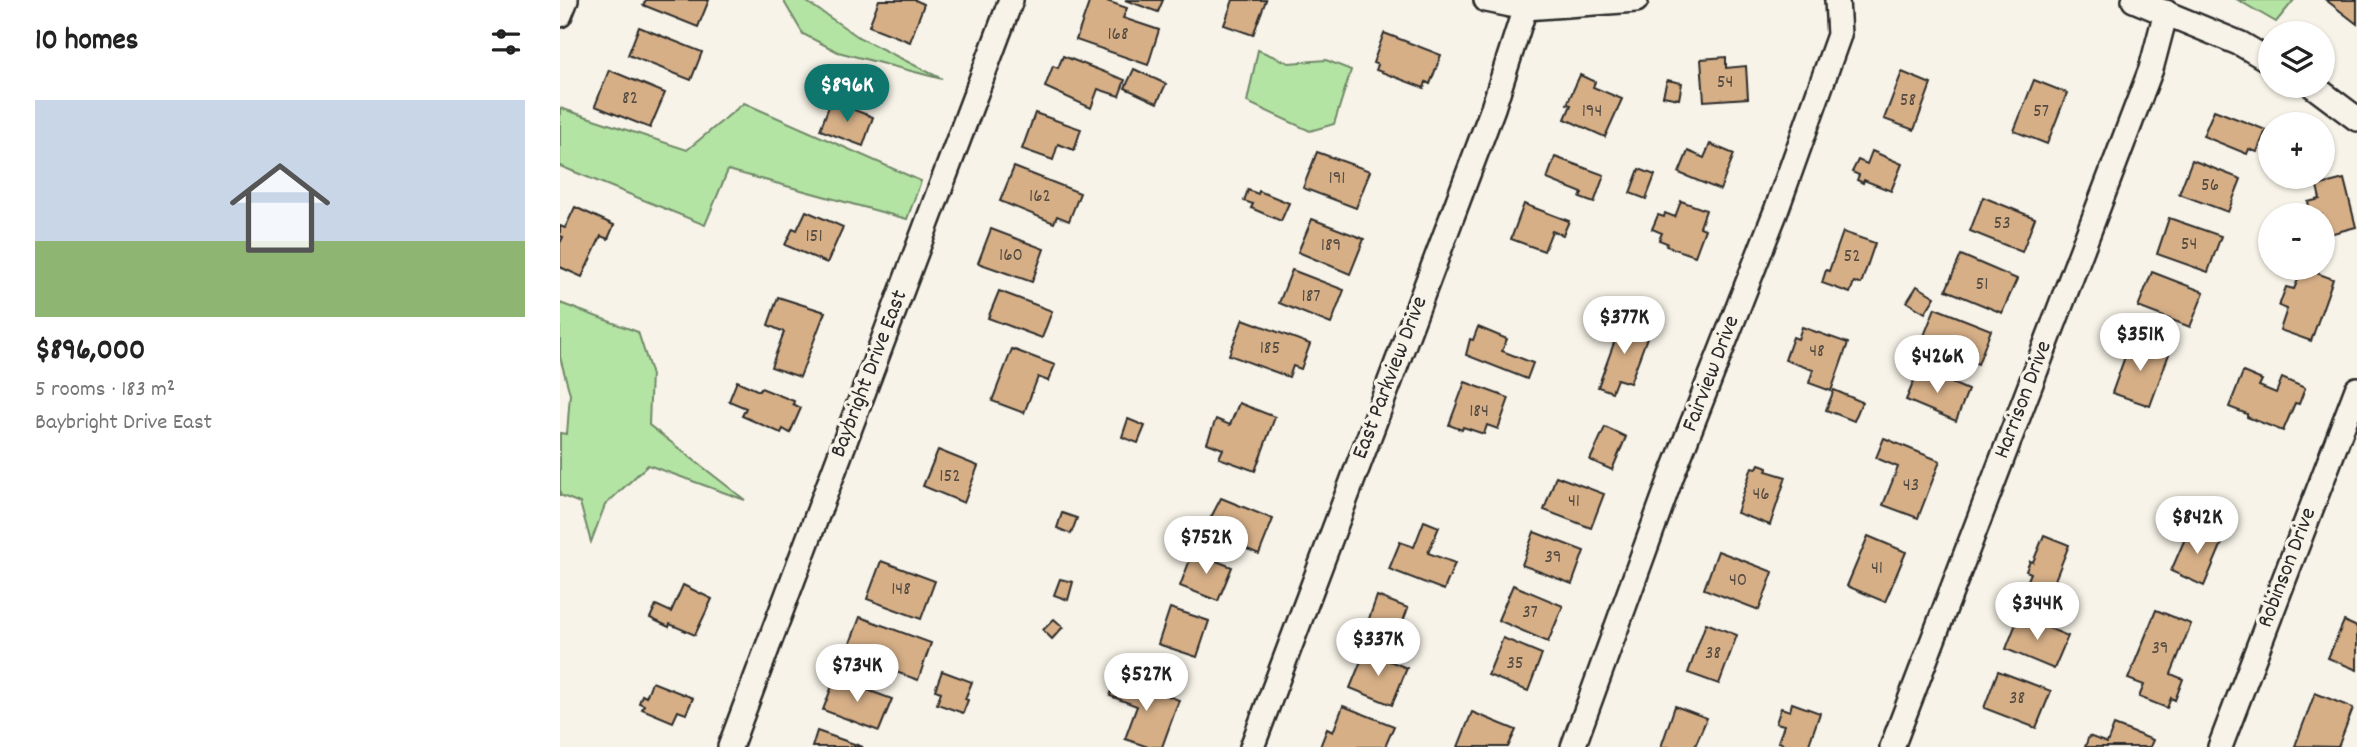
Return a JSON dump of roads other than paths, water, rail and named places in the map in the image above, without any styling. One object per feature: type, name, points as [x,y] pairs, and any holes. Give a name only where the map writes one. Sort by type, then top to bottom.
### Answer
[{"type":"street","points":[[560,15],[565,0]]},
{"type":"street","name":"Baybright Drive East","points":[[730,747],[1011,0]]},
{"type":"street","points":[[1486,0],[1525,8],[1636,0]]},
{"type":"street","name":"Fairview Drive","points":[[1573,747],[1672,475],[1776,212],[1839,35],[1838,0]]},
{"type":"street","points":[[2134,0],[2241,44],[2258,54]]},
{"type":"street","name":"East Parkview Drive","points":[[1252,747],[1493,108],[1525,8]]},
{"type":"street","name":"Harrison Drive","points":[[1892,747],[2151,69],[2166,12]]},
{"type":"street","points":[[2330,98],[2357,119]]},
{"type":"street","name":"Robinson Drive","points":[[2220,747],[2357,389]]}]
